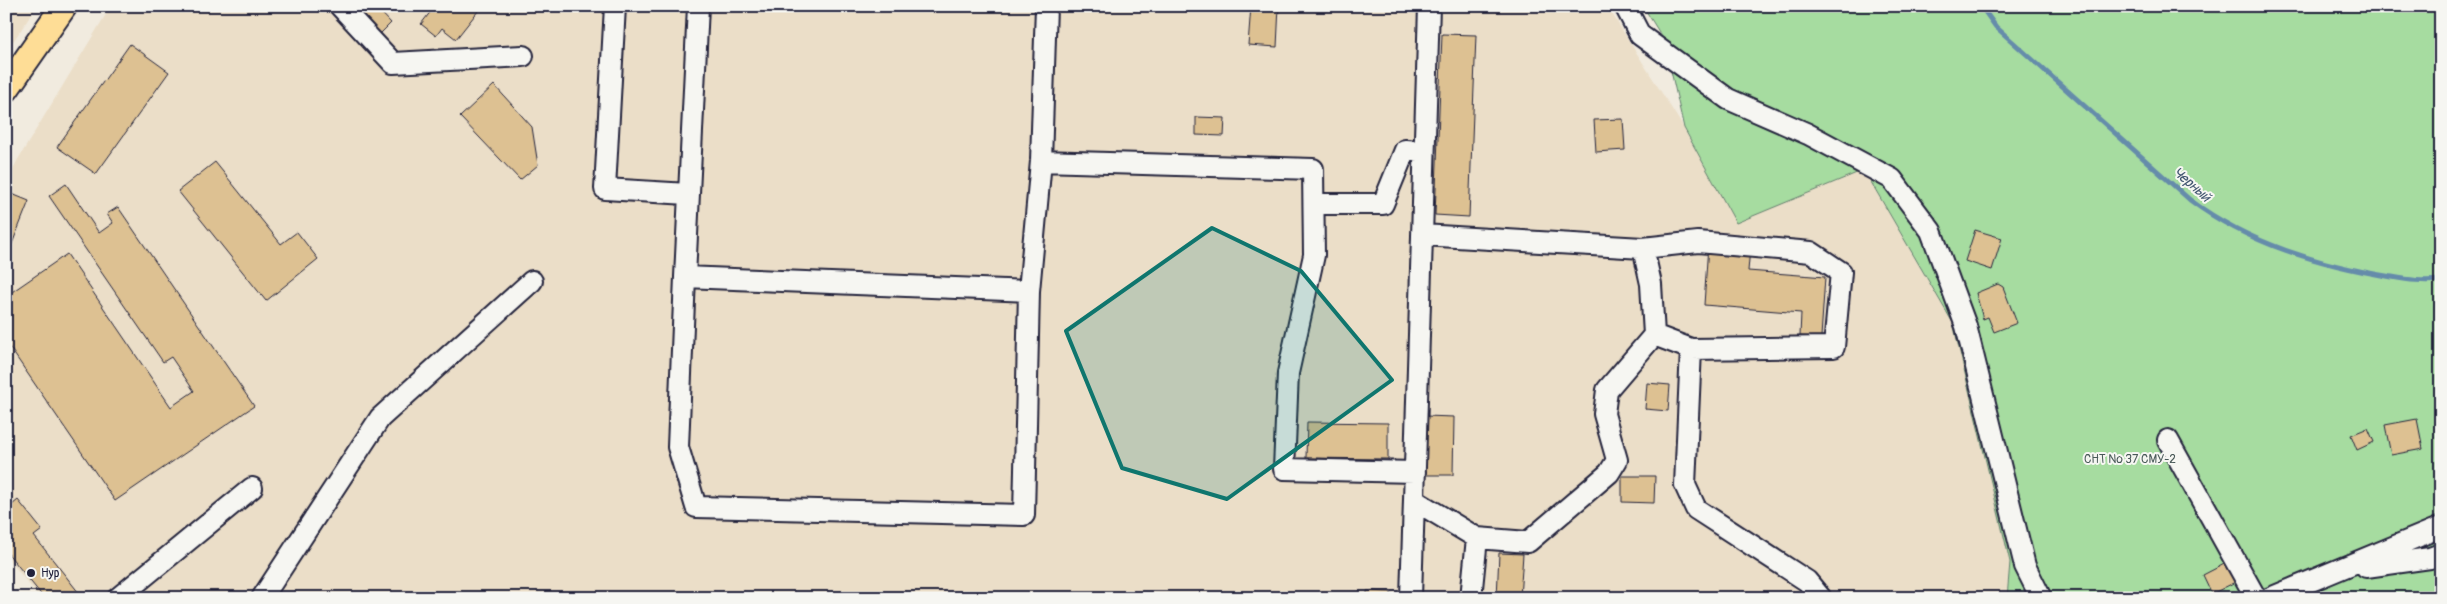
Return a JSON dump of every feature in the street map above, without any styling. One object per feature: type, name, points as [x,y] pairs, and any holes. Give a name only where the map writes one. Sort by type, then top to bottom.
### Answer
[{"type":"main road","points":[[6,89],[64,6]]},
{"type":"street","points":[[340,6],[393,63],[523,56]]},
{"type":"street","points":[[615,6],[605,190],[688,194]]},
{"type":"street","points":[[698,6],[678,447],[696,507],[1024,515],[1029,291],[1041,161],[1046,6]]},
{"type":"street","points":[[1411,598],[1429,6]]},
{"type":"street","points":[[1625,6],[1640,34],[1728,99],[1808,134],[1892,178],[1931,230],[1966,326],[2025,566],[2041,598]]},
{"type":"street","points":[[1314,204],[1383,204],[1405,150],[1424,151]]},
{"type":"street","points":[[1041,161],[1313,169],[1314,255],[1288,373],[1284,469],[1415,472]]},
{"type":"street","points":[[1422,235],[1643,248],[1698,242],[1811,252],[1841,272],[1834,347],[1691,349],[1654,335]]},
{"type":"street","points":[[1414,500],[1476,538],[1528,542],[1609,473],[1617,460],[1604,414],[1607,390],[1654,335],[1651,284],[1643,248]]},
{"type":"street","points":[[685,277],[1029,291]]},
{"type":"street","points":[[262,598],[380,418],[532,281]]},
{"type":"street","points":[[1691,349],[1686,485],[1696,509],[1807,581],[1821,598]]},
{"type":"street","points":[[2168,440],[2256,598]]},
{"type":"street","points":[[118,598],[252,488]]},
{"type":"street","points":[[2277,596],[2441,527]]},
{"type":"street","points":[[1471,598],[1476,538]]},
{"type":"street","points":[[2339,571],[2430,558],[2441,554]]},
{"type":"highlighted area","points":[[1212,228],[1301,271],[1392,380],[1227,499],[1122,468],[1066,331]]},
{"type":"shaded area","points":[[6,6],[37,6],[6,52]]},
{"type":"shaded area","points":[[111,6],[1607,6],[1684,128],[1736,222],[1864,170],[1953,323],[2010,562],[2007,598],[40,598],[6,556],[6,185],[17,161]]},
{"type":"green space","name":"СНТ № 37 СМУ-2","points":[[1643,6],[2441,6],[2441,598],[2007,598],[2010,562],[1953,323],[1864,170],[1736,223],[1684,128],[1664,40]]},
{"type":"building","points":[[348,6],[375,6],[391,23],[377,37]]},
{"type":"building","points":[[435,6],[482,6],[456,39],[442,28],[436,36],[421,24]]},
{"type":"building","points":[[1251,6],[1279,6],[1277,47],[1248,45]]},
{"type":"building","points":[[1442,34],[1476,35],[1469,217],[1435,215]]},
{"type":"building","points":[[130,44],[169,72],[96,174],[57,147]]},
{"type":"building","points":[[494,85],[532,127],[538,165],[520,180],[460,117]]},
{"type":"building","points":[[1196,117],[1225,118],[1224,136],[1196,135]]},
{"type":"building","points":[[1623,119],[1625,150],[1596,152],[1594,120]]},
{"type":"building","points":[[215,162],[281,244],[297,232],[318,259],[266,301],[178,191]]},
{"type":"building","points":[[66,184],[99,233],[113,223],[107,214],[118,207],[254,406],[115,501],[6,342],[6,296],[67,254],[171,407],[194,391],[171,357],[163,362],[49,196]]},
{"type":"building","points":[[7,192],[29,201],[8,254],[6,253]]},
{"type":"building","points":[[1975,230],[2002,238],[1992,270],[1965,261]]},
{"type":"building","points":[[1708,245],[1750,248],[1748,271],[1825,277],[1821,337],[1800,336],[1801,313],[1704,305]]},
{"type":"building","points":[[1998,284],[2003,287],[2017,323],[1994,332],[1988,317],[1983,319],[1976,293]]},
{"type":"building","points":[[1647,383],[1670,385],[1668,411],[1645,409]]},
{"type":"building","points":[[1425,416],[1454,417],[1453,475],[1424,475]]},
{"type":"building","points":[[2417,419],[2423,449],[2391,455],[2385,425]]},
{"type":"building","points":[[1307,422],[1388,423],[1388,459],[1306,458]]},
{"type":"building","points":[[2368,428],[2374,442],[2357,450],[2351,435]]},
{"type":"building","points":[[1622,476],[1655,476],[1654,503],[1622,502]]},
{"type":"building","points":[[18,500],[42,530],[34,536],[83,598],[44,598],[6,551],[6,510]]},
{"type":"building","points":[[1499,553],[1523,554],[1520,598],[1497,598]]},
{"type":"building","points":[[2232,560],[2241,579],[2212,594],[2203,575]]},
{"type":"building","points":[[1367,591],[1391,592],[1391,598],[1367,598]]},
{"type":"waterway","name":"Черный","points":[[1981,6],[1996,27],[2190,200],[2236,229],[2261,241],[2338,266],[2410,280],[2441,280]]},
{"type":"place","name":"Нур","points":[[31,573]]}]
